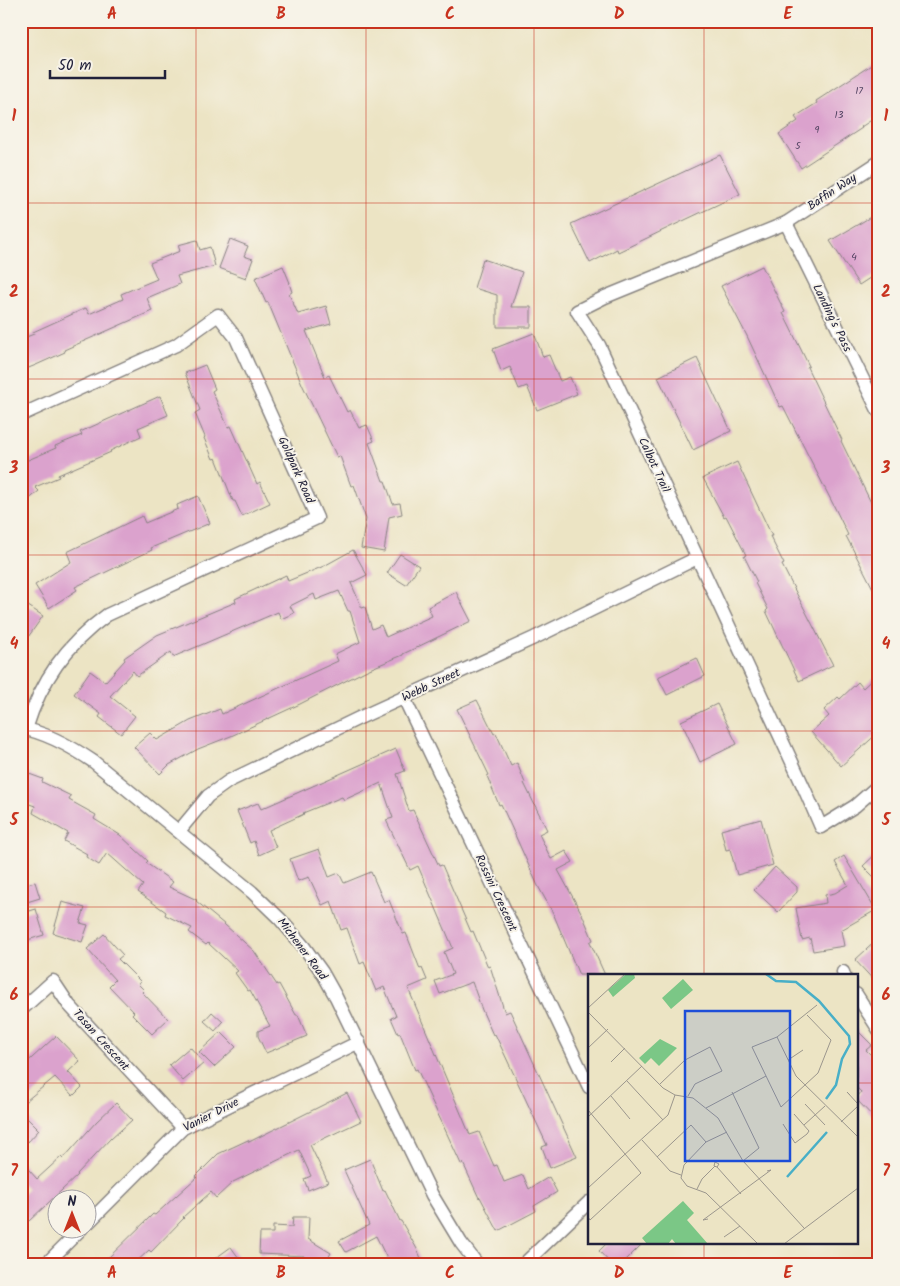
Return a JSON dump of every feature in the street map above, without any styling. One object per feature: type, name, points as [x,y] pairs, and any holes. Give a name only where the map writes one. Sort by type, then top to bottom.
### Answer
[{"type":"street","name":"Baffin Way","points":[[786,223],[879,162]]},
{"type":"street","name":"Landing's Pass","points":[[786,223],[879,412]]},
{"type":"street","name":"Calbot Trail","points":[[786,223],[605,297],[577,311],[599,345],[821,827],[855,806],[879,785]]},
{"type":"street","name":"Goldpark Road","points":[[21,415],[176,345],[218,315],[236,338],[317,518],[107,615],[68,648],[33,708],[24,729]]},
{"type":"street","name":"Webb Street","points":[[179,831],[208,796],[218,788],[357,719],[534,638],[697,558]]},
{"type":"street","name":"Rossini Crescent","points":[[404,698],[588,1086]]},
{"type":"street","name":"Michener Road","points":[[24,729],[52,738],[74,748],[94,762],[252,892],[286,926],[322,972],[359,1042],[432,1195],[461,1243],[478,1265]]},
{"type":"street","name":"Tasan Crescent","points":[[21,1010],[53,981],[69,1005],[182,1128]]},
{"type":"street","points":[[858,997],[879,1030]]},
{"type":"street","name":"Vanier Drive","points":[[98,1213],[182,1128],[359,1042]]},
{"type":"street","points":[[523,1265],[588,1203]]},
{"type":"street","points":[[45,1265],[72,1238]]},
{"type":"building","points":[[879,60],[879,115],[801,168],[779,134],[798,121],[795,117],[817,103],[816,101]]},
{"type":"building","points":[[720,155],[740,194],[618,252],[617,249],[590,263],[571,224]]},
{"type":"building","points":[[879,212],[879,272],[859,285],[830,241]]},
{"type":"building","points":[[230,239],[248,246],[244,256],[253,259],[246,278],[219,268]]},
{"type":"building","points":[[197,240],[200,250],[210,247],[215,266],[177,276],[180,284],[147,298],[152,311],[21,371],[21,339],[86,308],[89,314],[123,299],[121,294],[157,279],[150,263],[180,251],[178,245]]},
{"type":"building","points":[[483,259],[522,272],[511,307],[531,307],[531,327],[497,327],[497,295],[474,288]]},
{"type":"building","points":[[283,266],[292,292],[289,294],[298,314],[326,306],[331,324],[306,331],[325,377],[329,375],[347,412],[350,410],[359,428],[367,425],[374,441],[369,443],[383,481],[385,481],[393,504],[400,503],[402,514],[389,517],[384,552],[361,548],[366,519],[354,485],[351,486],[340,456],[337,457],[302,384],[268,302],[266,303],[255,278]]},
{"type":"building","points":[[762,266],[785,312],[783,313],[809,366],[807,367],[841,441],[879,519],[879,600],[846,536],[848,535],[833,504],[783,406],[780,407],[721,286]]},
{"type":"building","points":[[534,333],[543,357],[549,355],[560,381],[570,377],[577,394],[537,410],[527,386],[519,389],[510,367],[501,371],[493,349]]},
{"type":"building","points":[[697,358],[731,431],[693,450],[658,377]]},
{"type":"building","points":[[205,365],[215,389],[212,391],[228,427],[231,426],[257,484],[260,482],[270,503],[242,516],[235,501],[233,501],[216,458],[213,459],[204,438],[195,413],[200,410],[185,373]]},
{"type":"building","points":[[160,396],[168,415],[138,428],[141,436],[35,487],[39,491],[21,506],[21,463],[82,435],[80,432]]},
{"type":"building","points":[[737,462],[772,536],[770,536],[784,564],[782,565],[833,665],[799,681],[766,611],[768,609],[744,556],[746,555],[726,516],[724,517],[703,478]]},
{"type":"building","points":[[198,496],[210,523],[151,548],[152,550],[75,587],[77,590],[49,608],[35,585],[71,562],[67,552],[142,516],[145,523],[178,509],[177,505]]},
{"type":"building","points":[[353,550],[367,575],[351,583],[362,608],[365,607],[372,629],[381,625],[386,637],[432,616],[428,607],[456,592],[471,621],[300,704],[198,749],[169,765],[160,774],[134,747],[150,733],[157,740],[190,721],[220,709],[222,714],[338,661],[335,654],[360,642],[350,611],[348,611],[339,591],[316,600],[314,594],[290,606],[294,613],[281,619],[278,612],[173,657],[171,652],[137,676],[133,671],[110,696],[135,716],[121,734],[99,717],[101,714],[74,694],[90,671],[105,682],[125,660],[124,658],[157,635],[236,602],[235,599],[286,575],[288,581],[324,566]]},
{"type":"building","points":[[400,554],[419,566],[406,585],[387,573]]},
{"type":"building","points":[[21,601],[43,616],[21,647]]},
{"type":"building","points":[[697,658],[705,676],[667,695],[658,677]]},
{"type":"building","points":[[879,673],[879,732],[841,766],[811,732],[829,716],[824,710],[838,697],[840,699],[858,682],[863,688]]},
{"type":"building","points":[[477,700],[494,734],[496,733],[511,766],[517,763],[524,783],[547,830],[539,834],[551,859],[566,851],[573,862],[558,870],[582,914],[593,940],[590,942],[605,974],[579,975],[553,913],[538,886],[501,804],[499,805],[487,776],[489,775],[457,709]]},
{"type":"building","points":[[717,704],[737,744],[700,762],[681,721]]},
{"type":"building","points":[[396,749],[405,771],[397,774],[409,811],[413,810],[439,866],[442,865],[471,932],[473,931],[488,967],[490,966],[505,1013],[510,1011],[577,1157],[550,1168],[542,1147],[547,1145],[495,1034],[493,1035],[472,982],[440,994],[435,981],[453,974],[444,952],[453,948],[418,866],[410,870],[386,820],[393,818],[381,783],[344,800],[342,797],[303,813],[269,830],[276,847],[259,855],[254,841],[250,843],[237,811],[258,803],[261,809]]},
{"type":"building","points":[[21,771],[43,779],[42,782],[71,796],[69,800],[96,815],[94,819],[120,835],[148,861],[146,863],[173,882],[169,887],[197,900],[254,951],[277,985],[279,984],[296,1015],[298,1015],[307,1036],[266,1053],[258,1036],[258,1031],[270,1026],[250,990],[248,991],[235,973],[238,971],[208,943],[206,945],[189,932],[192,928],[165,915],[166,912],[138,892],[143,885],[107,853],[99,865],[86,857],[87,854],[64,841],[68,833],[33,813],[35,806],[21,801]]},
{"type":"building","points":[[761,819],[773,865],[737,875],[730,849],[726,850],[721,830]]},
{"type":"building","points":[[319,849],[329,877],[339,873],[344,883],[371,872],[384,902],[389,900],[403,934],[406,933],[420,969],[422,968],[427,980],[408,988],[470,1135],[479,1132],[494,1166],[497,1165],[504,1182],[523,1175],[529,1189],[549,1177],[557,1192],[534,1206],[536,1211],[498,1231],[479,1198],[463,1163],[461,1164],[417,1069],[415,1070],[400,1033],[398,1034],[391,1018],[396,1016],[384,987],[376,991],[364,962],[360,964],[347,928],[341,930],[331,901],[322,905],[309,877],[298,881],[290,859]]},
{"type":"building","points":[[879,851],[879,882],[863,866]]},
{"type":"building","points":[[844,856],[876,910],[841,930],[844,946],[813,951],[810,938],[802,940],[796,908],[826,903],[825,895],[835,893],[848,885],[835,862]]},
{"type":"building","points":[[775,867],[797,887],[797,892],[778,912],[754,890]]},
{"type":"building","points":[[35,882],[40,898],[27,902],[21,886]]},
{"type":"building","points":[[62,902],[85,908],[80,923],[88,925],[82,942],[53,933]]},
{"type":"building","points":[[36,909],[44,935],[21,942],[21,918],[25,917],[23,913]]},
{"type":"building","points":[[104,934],[123,955],[118,959],[141,982],[138,984],[144,990],[142,992],[168,1019],[152,1034],[132,1014],[134,1012],[109,986],[115,980],[87,949]]},
{"type":"building","points":[[879,938],[879,986],[855,960]]},
{"type":"building","points":[[212,1012],[223,1022],[215,1031],[204,1021]]},
{"type":"building","points":[[858,1031],[872,1045],[866,1050],[879,1063],[879,1123],[858,1101],[858,1096],[861,1092],[858,1089]]},
{"type":"building","points":[[221,1032],[236,1047],[214,1067],[199,1052]]},
{"type":"building","points":[[56,1036],[80,1061],[68,1072],[82,1087],[73,1096],[55,1077],[21,1105],[21,1068]]},
{"type":"building","points":[[190,1047],[204,1063],[183,1081],[169,1065]]},
{"type":"building","points":[[347,1093],[361,1121],[310,1145],[328,1182],[308,1190],[304,1179],[311,1176],[299,1150],[233,1182],[216,1198],[211,1192],[183,1217],[151,1252],[149,1250],[133,1265],[101,1265],[153,1214],[155,1215],[197,1177],[218,1154],[248,1140],[249,1142]]},
{"type":"building","points":[[116,1103],[132,1120],[111,1138],[64,1188],[48,1188],[48,1203],[29,1221],[21,1213],[21,1196],[28,1189],[21,1182],[21,1161],[37,1179],[61,1157],[63,1159]]},
{"type":"building","points":[[21,1112],[39,1130],[28,1142],[21,1135]]},
{"type":"building","points":[[370,1159],[383,1191],[385,1190],[424,1265],[390,1265],[376,1236],[346,1252],[339,1241],[369,1225],[344,1170]]},
{"type":"building","points":[[293,1217],[309,1217],[308,1239],[331,1253],[324,1265],[299,1265],[304,1256],[259,1254],[260,1233],[273,1233],[273,1226],[292,1227]]},
{"type":"building","points":[[606,1244],[642,1244],[621,1265],[612,1265],[599,1251]]},
{"type":"building","points":[[231,1247],[244,1265],[206,1265]]}]
